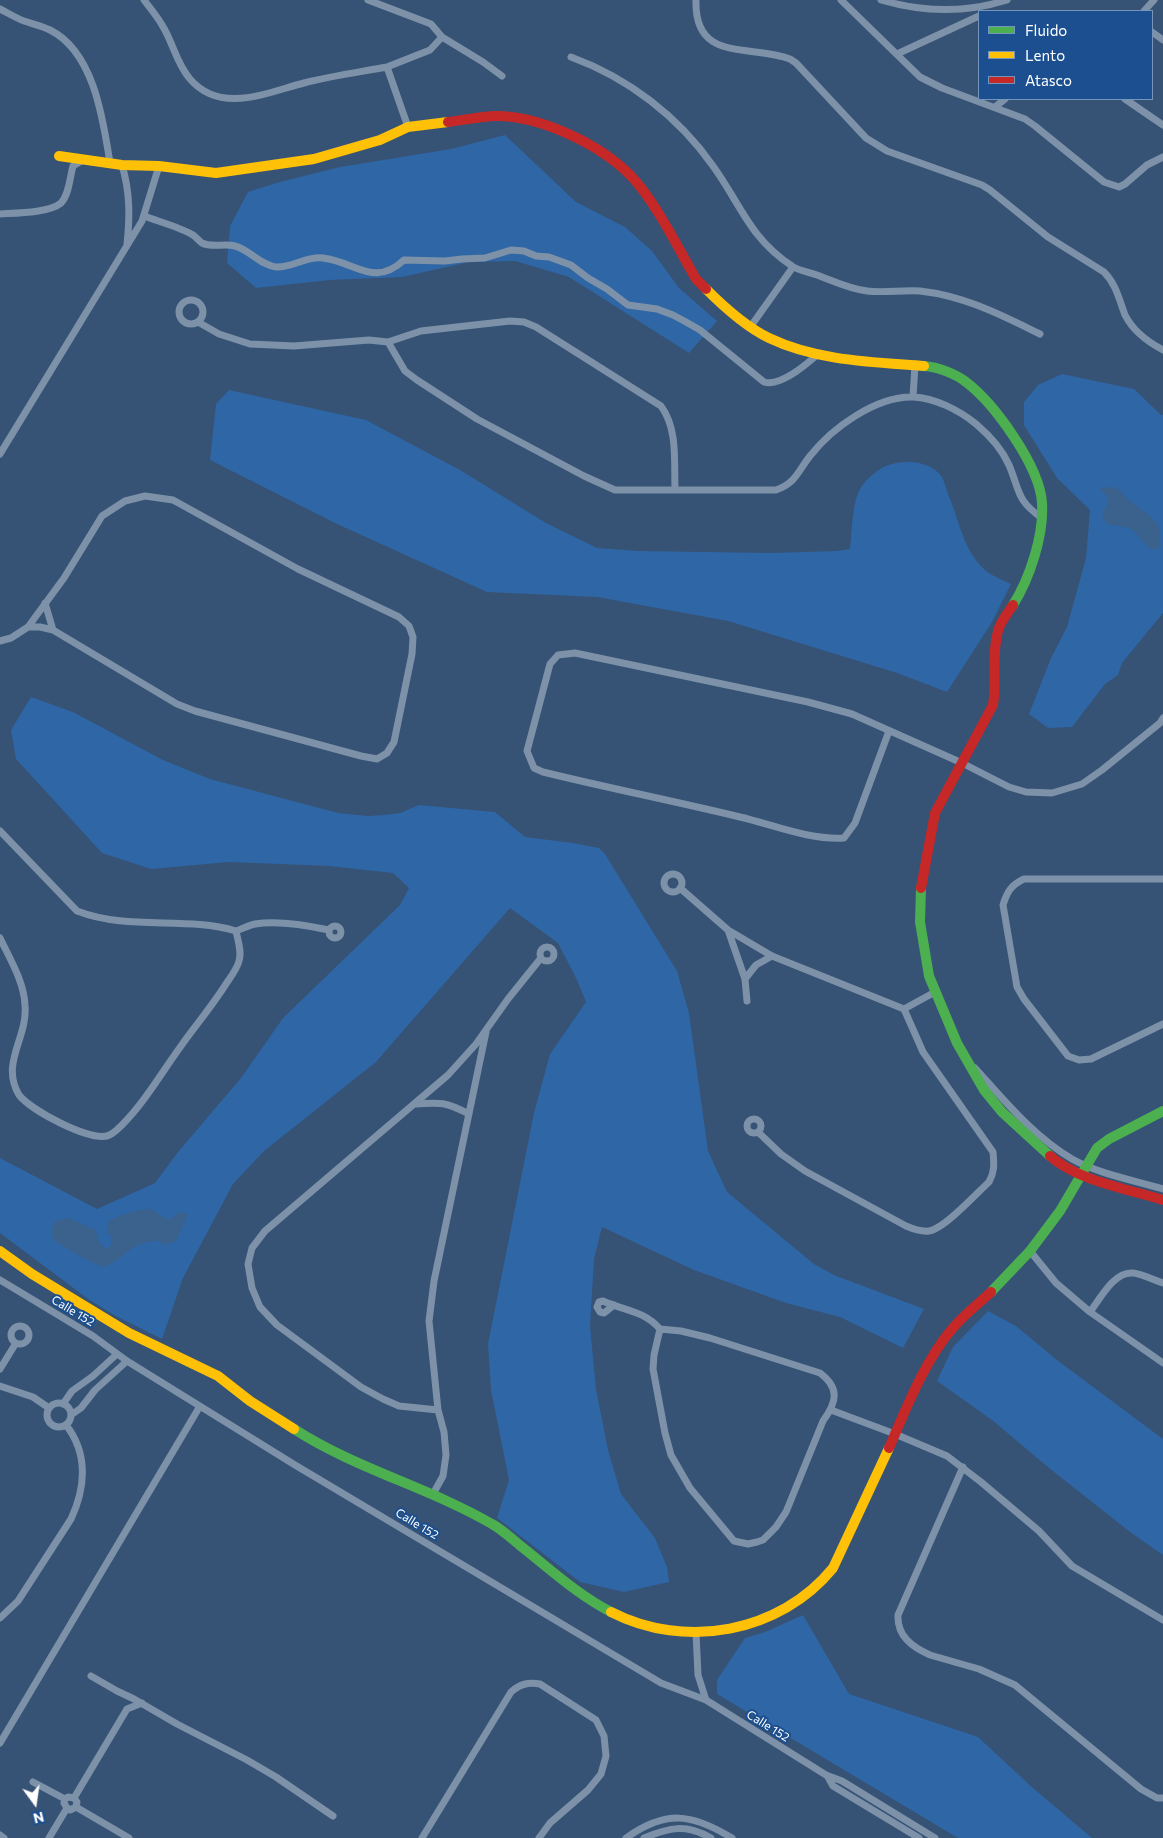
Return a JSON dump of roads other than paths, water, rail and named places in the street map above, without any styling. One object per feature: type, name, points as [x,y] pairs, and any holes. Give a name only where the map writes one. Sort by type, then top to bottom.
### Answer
[{"type":"street","points":[[144,0],[163,25],[175,55],[190,80],[208,94],[232,99],[260,96],[305,82],[387,67],[430,50],[442,37]]},
{"type":"street","points":[[368,0],[431,24],[442,37],[502,76]]},
{"type":"street","points":[[696,0],[697,23],[701,32],[709,39],[720,45],[740,50],[790,58],[866,138],[887,151],[982,186],[1048,237],[1104,272],[1116,288],[1126,316],[1133,326],[1146,339],[1163,350]]},
{"type":"street","points":[[841,0],[920,77],[1025,119],[1104,182],[1119,187],[1147,165],[1163,157]]},
{"type":"street","points":[[881,0],[898,5],[922,8],[956,9],[990,5],[1007,0]]},
{"type":"street","points":[[1145,10],[1154,0]]},
{"type":"street","points":[[0,9],[22,20],[50,30],[68,42],[77,53],[88,74],[100,106],[110,163]]},
{"type":"street","points":[[897,54],[978,16]]},
{"type":"street","points":[[571,56],[598,67],[666,112],[713,166],[747,222],[763,243],[793,267],[845,286],[867,291],[920,292],[952,297],[986,307],[1040,334]]},
{"type":"street","points":[[387,67],[408,127]]},
{"type":"street","points":[[995,107],[1004,100]]},
{"type":"street","points":[[1126,100],[1163,125]]},
{"type":"street","points":[[59,156],[122,165],[159,166],[216,173],[314,159],[380,140],[408,127],[495,116],[532,121],[574,135],[605,154],[630,176],[652,205],[696,279],[725,308],[769,338],[807,352],[818,354],[853,360],[928,366],[949,373],[966,382],[997,415],[1025,454],[1033,471],[1042,500],[1042,518],[1024,587],[998,630],[993,661],[995,693],[993,705],[935,813],[921,882],[920,922],[929,976],[957,1042],[984,1090],[1002,1112],[1056,1161],[1163,1189]]},
{"type":"street","points":[[0,214],[48,208],[61,202],[66,193],[73,166],[83,159]]},
{"type":"street","points":[[122,165],[130,203],[127,245]]},
{"type":"street","points":[[0,454],[144,216],[159,166]]},
{"type":"street","points":[[144,216],[193,235],[202,243],[213,246],[236,246],[273,267],[286,267],[301,260],[322,258],[375,273],[386,273],[396,268],[404,260],[445,261],[485,258],[511,250],[524,251],[536,256],[549,256],[571,265],[628,305],[657,309],[673,315],[700,330],[764,382],[769,384],[784,378],[806,365],[818,354]]},
{"type":"street","points":[[750,326],[793,267]]},
{"type":"street","points":[[198,322],[219,334],[250,344],[294,346],[369,340],[388,342],[421,331],[510,321],[524,322],[536,327],[661,406],[670,422],[673,434],[674,489]]},
{"type":"street","points":[[388,342],[405,371],[417,380],[478,418],[584,476],[615,490],[776,490],[786,487],[810,456],[840,427],[861,412],[879,404],[913,397],[930,400],[951,408],[975,423],[994,442],[1008,464],[1020,499],[1032,512],[1042,518]]},
{"type":"street","points":[[913,397],[915,365]]},
{"type":"street","points":[[0,641],[11,638],[28,627],[64,578],[102,516],[125,501],[145,496],[173,500],[298,569],[400,617],[408,626],[413,637],[412,654],[394,742],[387,753],[377,759],[253,728],[195,711],[177,704],[53,630],[28,627]]},
{"type":"street","points":[[45,603],[53,630]]},
{"type":"street","points":[[889,731],[855,823],[844,838],[829,839],[704,808],[634,794],[543,772],[534,768],[527,751],[550,664],[558,655],[575,654],[808,702],[852,714],[962,763],[1009,787],[1026,792],[1052,794],[1082,784],[1162,721]]},
{"type":"street","points":[[0,831],[77,911],[91,916],[117,922],[211,926],[236,931],[253,924],[274,923],[329,930]]},
{"type":"street","points":[[1163,879],[1024,879],[1014,884],[1006,893],[1003,905],[1017,987],[1024,999],[1068,1056],[1079,1060],[1091,1059],[1163,1024]]},
{"type":"street","points":[[680,888],[728,930],[772,956],[904,1008],[922,1052],[993,1152],[995,1166],[988,1182],[939,1228],[928,1231],[917,1230],[906,1226],[804,1171],[781,1154],[758,1132]]},
{"type":"street","points":[[728,930],[745,979],[747,1001]]},
{"type":"street","points":[[0,938],[23,990],[26,1017],[10,1065],[10,1079],[20,1096],[36,1110],[58,1122],[97,1136],[108,1136],[122,1125],[140,1103],[208,1011],[239,962],[240,946],[236,931]]},
{"type":"street","points":[[745,979],[756,966],[772,956]]},
{"type":"street","points":[[438,1410],[399,1406],[383,1400],[361,1387],[277,1325],[260,1307],[252,1288],[248,1264],[252,1248],[265,1231],[448,1075],[487,1030],[541,958]]},
{"type":"street","points":[[904,1008],[935,992]]},
{"type":"street","points":[[433,1494],[443,1476],[446,1455],[444,1432],[438,1410],[429,1321],[434,1281],[487,1030]]},
{"type":"street","points":[[415,1104],[440,1102],[469,1114]]},
{"type":"street","points":[[0,1251],[32,1274],[129,1333],[218,1376],[250,1401],[320,1446],[370,1470],[433,1494],[494,1525],[572,1588],[600,1606],[627,1620],[656,1629],[696,1633],[737,1628],[760,1621],[782,1611],[803,1598],[820,1584],[833,1568],[876,1478],[911,1397],[937,1350],[952,1329],[1030,1251],[1060,1211],[1097,1148],[1109,1139],[1163,1111]]},
{"type":"street","points":[[1085,1170],[1163,1200]]},
{"type":"street","points":[[1030,1251],[1056,1283],[1090,1312],[1163,1363]]},
{"type":"street","points":[[1090,1312],[1116,1278],[1124,1274],[1132,1273],[1163,1283]]},
{"type":"street","name":"Calle 152","points":[[0,1280],[303,1470],[653,1678],[706,1700],[828,1777],[842,1781],[935,1838]]},
{"type":"street","points":[[614,1305],[642,1314],[653,1321],[660,1329],[681,1330],[820,1373],[833,1385],[834,1395],[831,1410],[823,1421],[786,1512],[776,1527],[763,1540],[748,1544],[734,1541],[690,1488],[671,1455],[665,1433],[654,1369],[654,1355],[660,1329]]},
{"type":"street","points":[[0,1369],[16,1343]]},
{"type":"street","points":[[63,1404],[72,1391],[117,1354]]},
{"type":"street","points":[[66,1425],[71,1415],[81,1408],[95,1390],[127,1361]]},
{"type":"street","points":[[0,1386],[33,1397],[49,1408]]},
{"type":"street","points":[[66,1425],[57,1426],[50,1423],[47,1416],[49,1408],[55,1404],[63,1404],[69,1408],[71,1415]]},
{"type":"street","points":[[0,1743],[200,1406]]},
{"type":"street","points":[[831,1410],[947,1456],[963,1467],[1039,1531],[1072,1566],[1163,1620]]},
{"type":"street","points":[[0,1618],[18,1601],[77,1506],[81,1492],[83,1467],[77,1442],[66,1425]]},
{"type":"street","points":[[963,1467],[898,1616],[900,1630],[905,1640],[919,1650],[992,1674],[1015,1685],[1141,1790],[1157,1798],[1163,1798]]},
{"type":"street","points":[[696,1633],[698,1675],[706,1700]]},
{"type":"street","points":[[91,1676],[177,1724],[217,1743],[276,1777],[333,1816]]},
{"type":"street","points":[[422,1838],[511,1692],[518,1686],[531,1682],[540,1684],[596,1720],[604,1736],[606,1756],[601,1774],[588,1790],[550,1823],[539,1838]]},
{"type":"street","points":[[123,1694],[127,1709]]},
{"type":"street","points":[[74,1798],[127,1709],[142,1703]]},
{"type":"street","name":"Calle 152","points":[[828,1777],[833,1786],[919,1838]]},
{"type":"street","points":[[33,1782],[65,1800]]},
{"type":"street","points":[[65,1800],[71,1797],[74,1798]]},
{"type":"street","points":[[74,1798],[77,1802],[76,1807]]},
{"type":"street","points":[[65,1800],[64,1803],[67,1808]]},
{"type":"street","points":[[67,1808],[70,1810],[76,1807]]},
{"type":"street","points":[[76,1807],[129,1838]]},
{"type":"street","points":[[49,1838],[67,1808]]},
{"type":"street","points":[[626,1838],[640,1828],[665,1818],[688,1818],[711,1825],[732,1838]]},
{"type":"street","points":[[644,1838],[664,1830],[686,1828],[711,1838]]},
{"type":"street","points":[[0,1835],[4,1838]]}]
